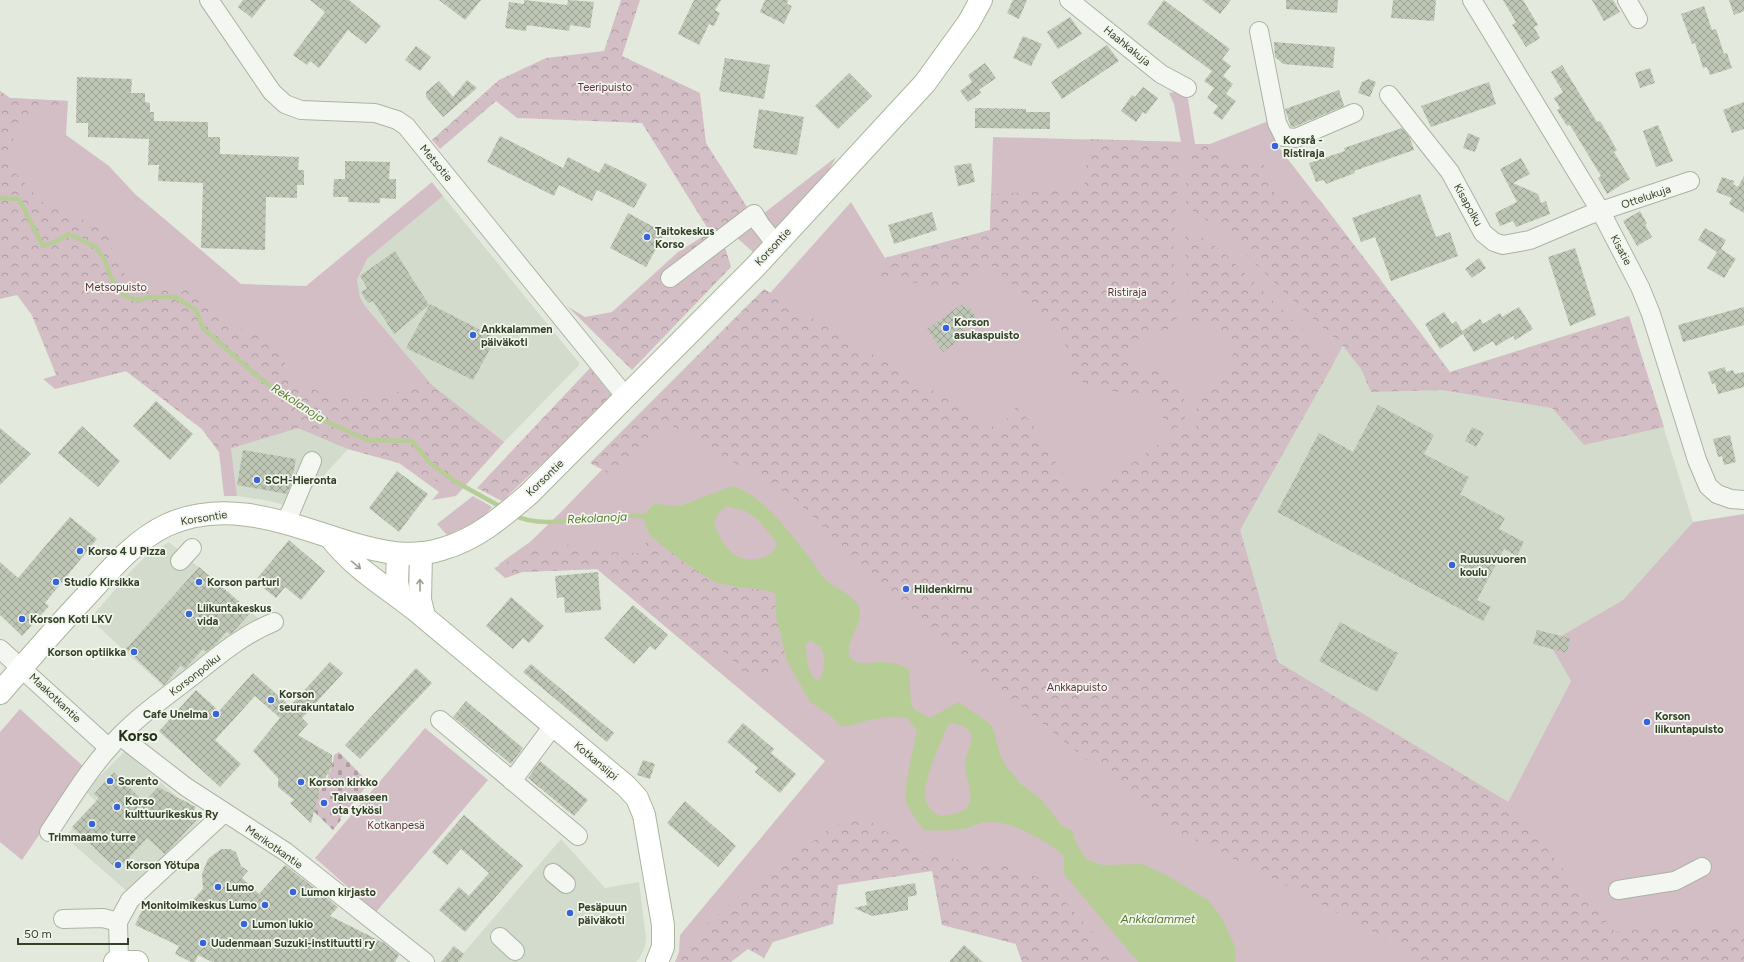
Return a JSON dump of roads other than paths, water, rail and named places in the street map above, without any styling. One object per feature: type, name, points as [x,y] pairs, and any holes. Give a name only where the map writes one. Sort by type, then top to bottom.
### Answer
[{"type":"main road","name":"Korsontie","points":[[0,694],[22,667],[111,569],[139,543],[167,525],[207,515],[226,513],[252,515],[284,522],[371,549],[398,554],[421,553],[442,549],[477,535],[529,494],[776,244],[926,83],[969,22],[981,0]]},
{"type":"main road","name":"Kotkansiipi","points":[[330,537],[343,554],[384,588],[424,616],[626,786],[637,798],[644,815],[663,925],[663,947],[657,962]]},
{"type":"main road","points":[[421,553],[420,600],[424,616]]},
{"type":"main road","points":[[398,554],[397,582],[400,598]]},
{"type":"street","name":"Metsotie","points":[[209,0],[272,92],[285,104],[301,110],[375,113],[398,120],[406,126],[626,397]]},
{"type":"street","name":"Haahkakuja","points":[[1070,0],[1161,74],[1187,88]]},
{"type":"street","name":"Kisatie","points":[[1472,0],[1601,212],[1640,287],[1651,314],[1697,460],[1708,486],[1718,494],[1731,499],[1744,500]]},
{"type":"street","points":[[1627,0],[1638,19]]},
{"type":"street","points":[[1259,31],[1277,123],[1284,137],[1296,138],[1354,113]]},
{"type":"street","name":"Kisapolku","points":[[1389,95],[1450,172],[1484,233],[1494,242],[1503,245],[1530,240],[1588,215],[1601,212]]},
{"type":"street","name":"Ottelukuja","points":[[1601,212],[1690,181]]},
{"type":"street","points":[[670,278],[754,214],[776,244]]},
{"type":"street","points":[[284,522],[291,511],[312,461]]},
{"type":"street","name":"Korsonpolku","points":[[49,832],[114,742],[141,716],[238,641],[257,629],[274,622]]},
{"type":"street","name":"Maakotkantie","points":[[0,649],[114,742]]},
{"type":"street","points":[[440,720],[578,836]]},
{"type":"street","points":[[512,781],[547,734]]},
{"type":"street","name":"Merikotkantie","points":[[114,742],[286,852],[425,962]]},
{"type":"street","points":[[124,962],[118,922],[130,900],[224,813]]},
{"type":"street","points":[[1618,890],[1675,881],[1702,867]]},
{"type":"street","points":[[63,919],[103,918],[118,922]]},
{"type":"street","points":[[500,937],[515,951]]},
{"type":"water","name":"Ankkalammet","points":[[732,486],[753,496],[773,514],[792,535],[824,578],[847,594],[858,605],[860,611],[859,618],[849,648],[849,654],[852,659],[859,663],[890,663],[909,669],[911,702],[914,709],[930,718],[958,702],[988,722],[994,730],[1000,755],[1006,766],[1021,784],[1042,800],[1062,826],[1073,831],[1075,841],[1086,859],[1102,865],[1142,864],[1168,876],[1208,900],[1223,920],[1236,949],[1235,962],[1138,962],[1064,874],[1064,855],[1027,832],[1016,827],[995,822],[985,822],[957,830],[924,830],[910,811],[906,797],[907,779],[917,731],[907,718],[901,717],[879,718],[849,726],[841,726],[832,717],[810,702],[787,661],[776,617],[775,594],[768,591],[718,583],[694,569],[673,554],[650,534],[643,516],[654,504],[680,506]],"holes":[[[726,506],[746,511],[758,520],[777,543],[771,553],[760,558],[740,558],[725,545],[714,524],[717,515]],[[811,641],[821,647],[824,669],[818,681],[812,675],[807,661],[806,644]],[[949,723],[965,727],[971,734],[971,741],[965,764],[970,798],[969,804],[961,812],[940,816],[932,811],[926,801],[925,790],[927,781]]]},
{"type":"waterway","name":"Rekolanoja","points":[[0,198],[19,199],[43,246],[57,241],[69,234],[96,247],[105,261],[112,280],[126,297],[139,300],[149,297],[175,297],[196,310],[203,328],[255,374],[283,396],[319,418],[367,440],[412,441],[430,463],[456,482],[503,508]]},
{"type":"waterway","name":"Rekolanoja","points":[[514,515],[524,519],[548,522],[613,516],[643,516]]},
{"type":"place","name":"Korsrå - Ristiraja","points":[[1275,146]]},
{"type":"place","name":"Taitokeskus Korso","points":[[647,237]]},
{"type":"place","name":"Korson asukaspuisto","points":[[946,328]]},
{"type":"place","name":"Ankkalammen päiväkoti","points":[[473,335]]},
{"type":"place","name":"SCH-Hieronta","points":[[257,480]]},
{"type":"place","name":"Korso 4 U Pizza","points":[[80,551]]},
{"type":"place","name":"Ruusuvuoren koulu","points":[[1452,565]]},
{"type":"place","name":"Studio Kirsikka","points":[[56,582]]},
{"type":"place","name":"Korson parturi","points":[[199,582]]},
{"type":"place","name":"Hiidenkirnu","points":[[906,589]]},
{"type":"place","name":"Liikuntakeskus vida","points":[[189,614]]},
{"type":"place","name":"Korson Koti LKV","points":[[22,619]]},
{"type":"place","name":"Korson optiikka","points":[[134,652]]},
{"type":"place","name":"Korson seurakuntatalo","points":[[271,700]]},
{"type":"place","name":"Cafe Unelma","points":[[216,714]]},
{"type":"place","name":"Korson liikuntapuisto","points":[[1647,722]]},
{"type":"place","name":"Sorento","points":[[110,781]]},
{"type":"place","name":"Korson kirkko","points":[[301,782]]},
{"type":"place","name":"Taivaaseen ota tykösi","points":[[324,803]]},
{"type":"place","name":"Korso kulttuurikeskus Ry","points":[[117,807]]},
{"type":"place","name":"Trimmaamo turre","points":[[92,824]]},
{"type":"place","name":"Korson Yötupa","points":[[118,865]]},
{"type":"place","name":"Lumo","points":[[218,887]]},
{"type":"place","name":"Lumon kirjasto","points":[[293,892]]},
{"type":"place","name":"Monitoimikeskus Lumo","points":[[265,905]]},
{"type":"place","name":"Pesäpuun päiväkoti","points":[[570,913]]},
{"type":"place","name":"Lumon lukio","points":[[244,924]]},
{"type":"place","name":"Uudenmaan Suzuki-instituutti ry","points":[[203,943]]},
{"type":"district","name":"Korso","points":[[138,736]]},
{"type":"park label","name":"Teeripuisto","points":[[605,87]]},
{"type":"park label","name":"Metsopuisto","points":[[116,287]]},
{"type":"park label","name":"Ristiraja","points":[[1127,292]]},
{"type":"park label","name":"Ankkapuisto","points":[[1077,687]]},
{"type":"park label","name":"Kotkanpesä","points":[[396,825]]}]
